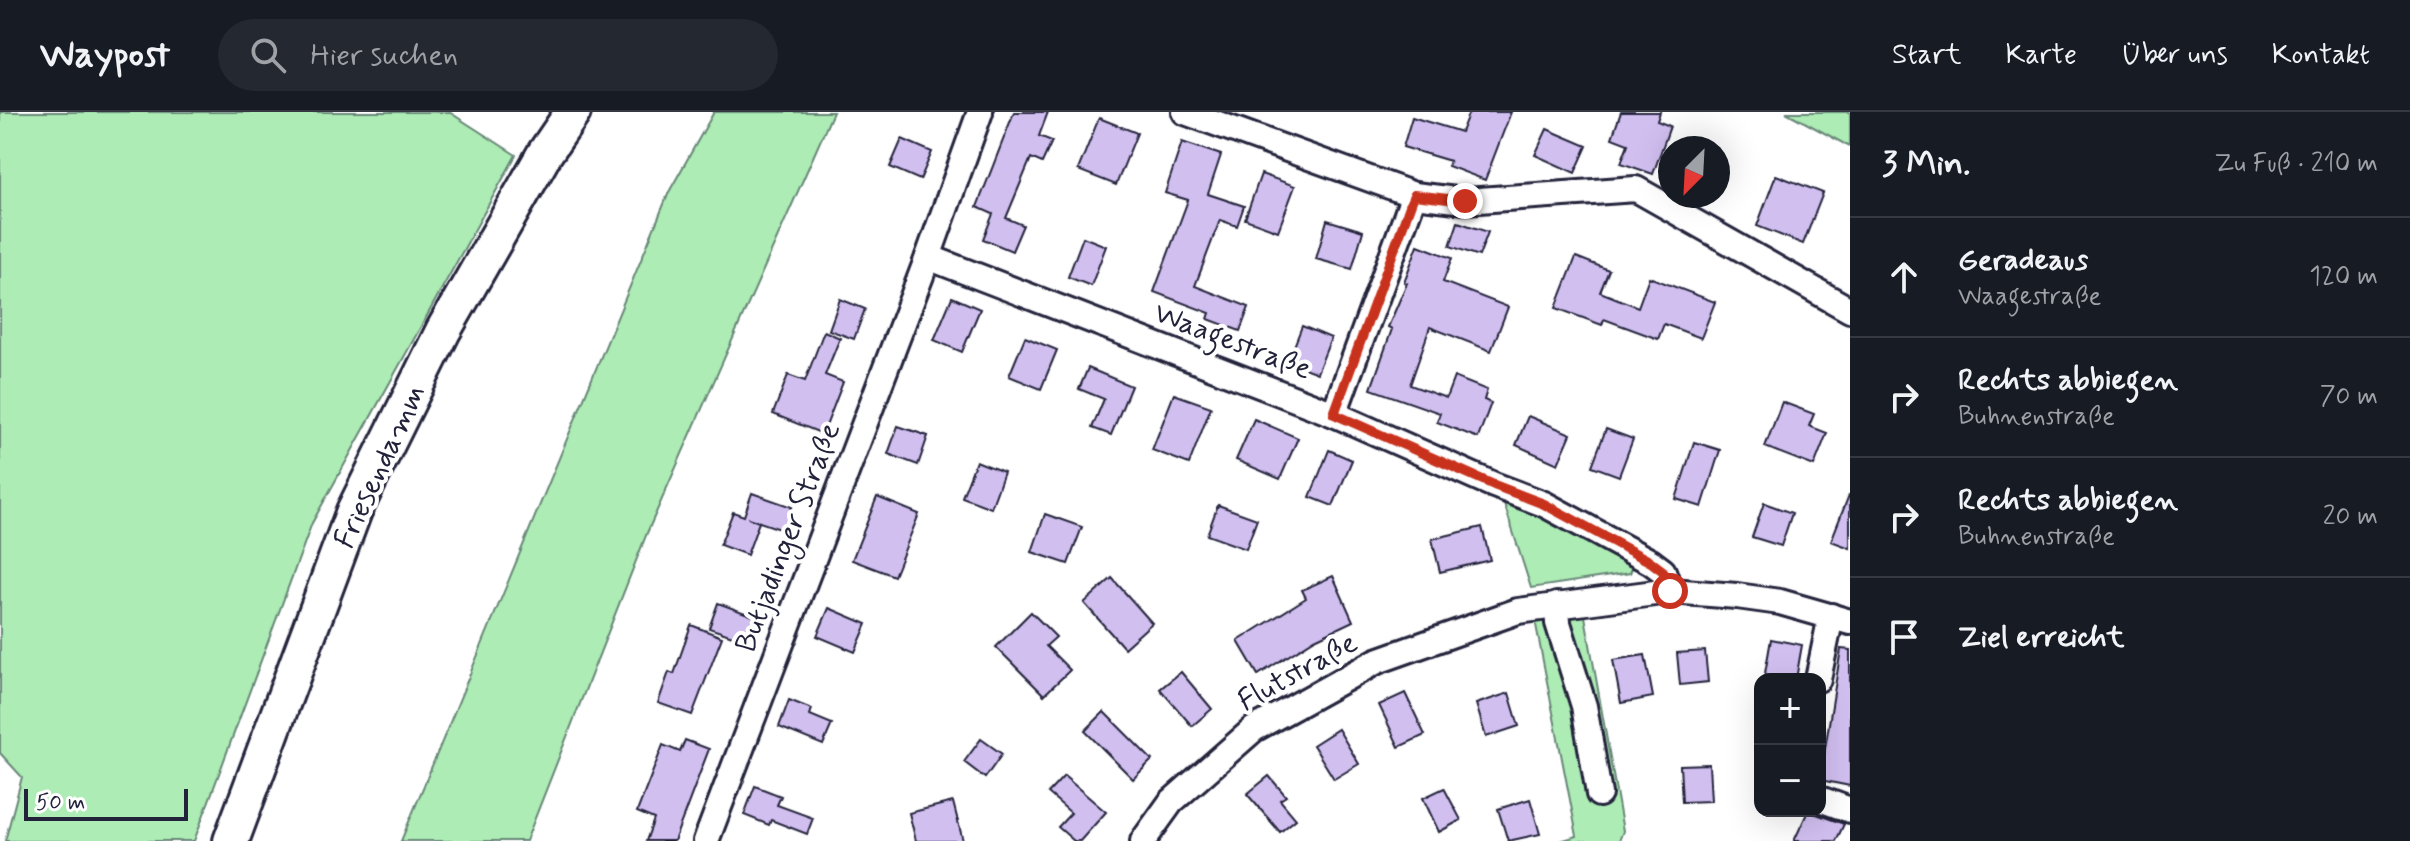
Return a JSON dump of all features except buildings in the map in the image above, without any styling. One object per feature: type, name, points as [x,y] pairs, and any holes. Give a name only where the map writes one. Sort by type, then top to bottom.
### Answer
[{"type":"main road","name":"Friesendamm","points":[[231,841],[354,511],[443,331],[545,153],[573,112]]},
{"type":"street","name":"Butjadinger Straße","points":[[706,841],[980,112]]},
{"type":"street","points":[[1185,112],[1414,195],[1465,201],[1636,189],[1850,310]]},
{"type":"street","points":[[1334,414],[1414,195]]},
{"type":"street","name":"Waagestraße","points":[[928,257],[1334,414],[1544,504],[1651,562],[1663,571],[1670,591]]},
{"type":"street","points":[[1599,794],[1584,706],[1558,623],[1557,605],[1670,591],[1751,598],[1840,619],[1820,673]]},
{"type":"street","name":"Flutstraße","points":[[1143,841],[1171,802],[1254,729],[1377,661],[1518,611],[1557,605]]},
{"type":"street","points":[[1826,801],[1850,810]]},
{"type":"green space","points":[[0,112],[449,112],[516,155],[312,523],[194,841],[5,841],[22,777],[0,753]]},
{"type":"green space","points":[[714,112],[833,112],[647,533],[526,841],[401,841],[669,192]]},
{"type":"green space","points":[[1786,112],[1850,112],[1850,147]]},
{"type":"green space","points":[[1501,494],[1636,558],[1630,573],[1531,588]]},
{"type":"green space","points":[[1585,616],[1623,831],[1619,841],[1560,841],[1577,836],[1535,620]]},
{"type":"route","points":[[1465,201],[1414,195],[1334,414],[1544,504],[1651,562],[1663,571],[1670,591]]}]
